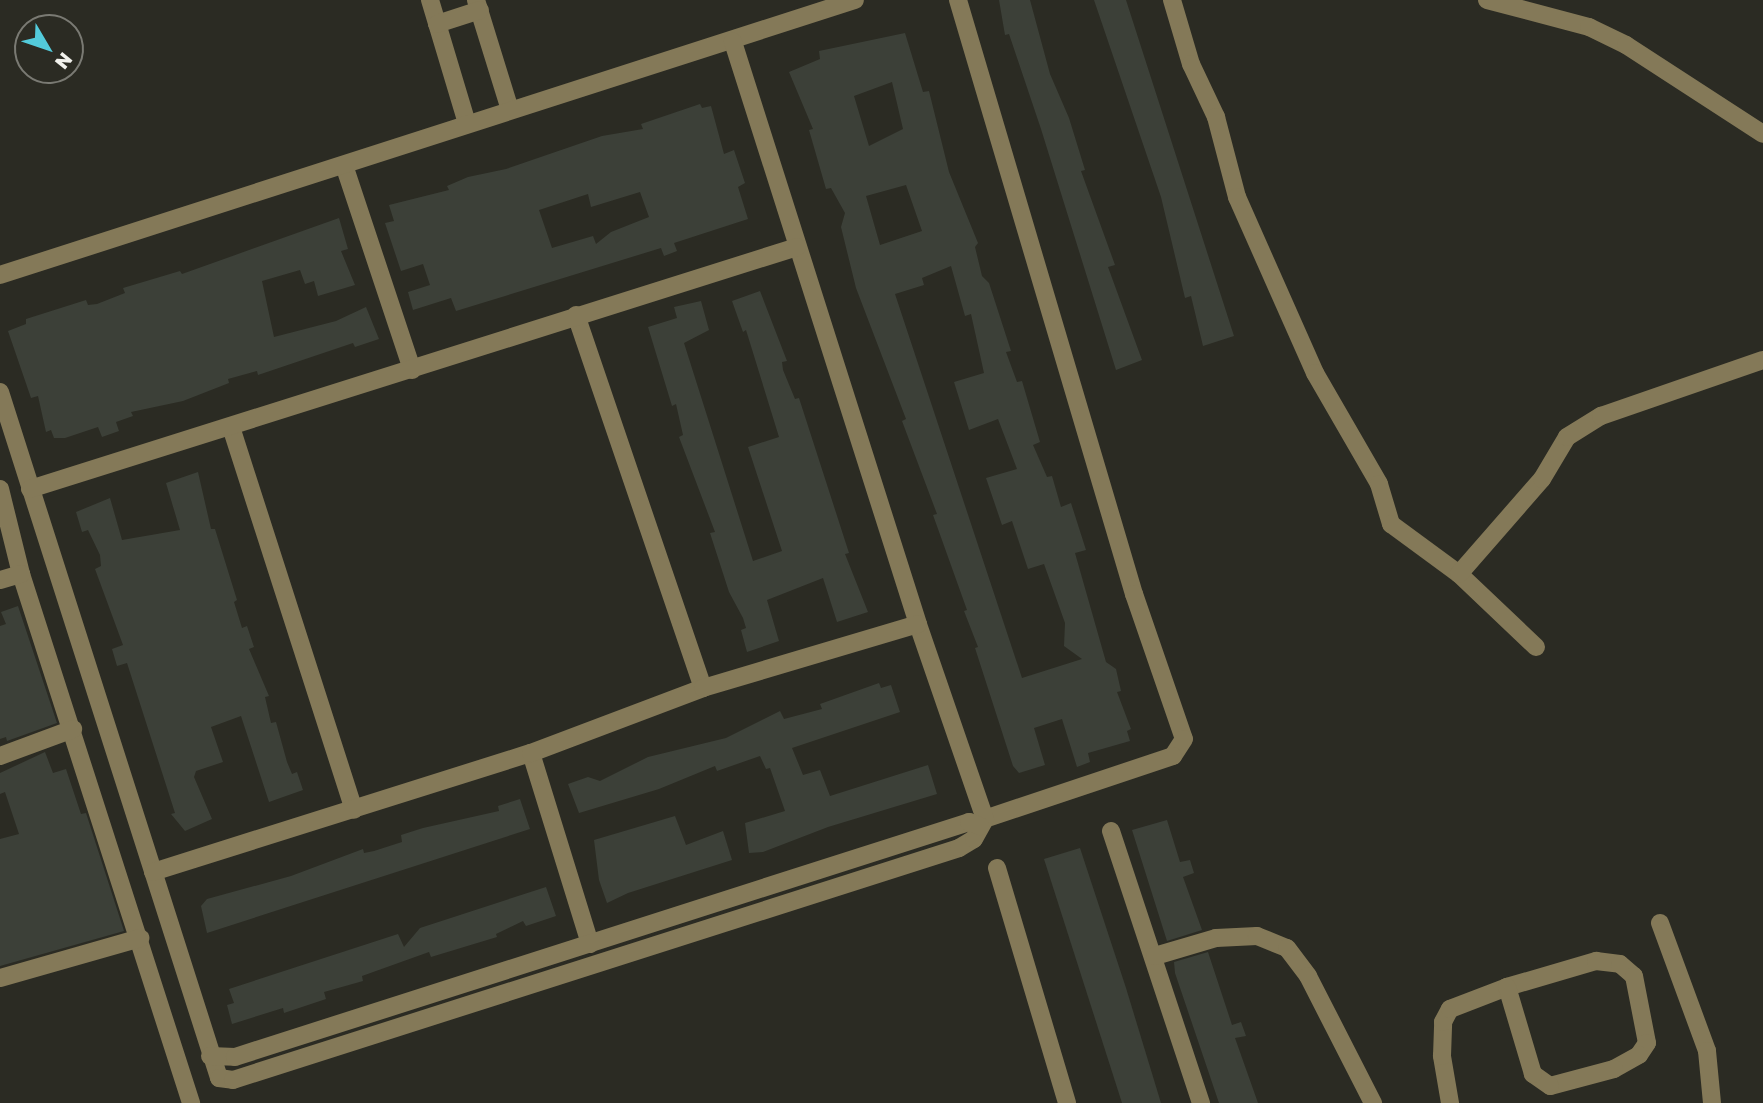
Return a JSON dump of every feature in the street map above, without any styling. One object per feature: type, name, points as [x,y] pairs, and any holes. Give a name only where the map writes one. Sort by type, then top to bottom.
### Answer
[{"type":"street","points":[[430,0],[467,122]]},
{"type":"street","points":[[0,275],[344,165],[467,122],[733,42],[855,0]]},
{"type":"street","points":[[210,1056],[235,1057],[969,822],[982,822],[1173,756],[1184,739],[1134,594],[958,0]]},
{"type":"street","points":[[1172,0],[1191,64],[1216,117],[1237,197],[1315,373],[1379,484],[1391,524],[1459,575],[1536,646]]},
{"type":"street","points":[[1487,0],[1601,33],[1763,135]]},
{"type":"street","points":[[437,24],[478,5],[510,110]]},
{"type":"street","points":[[0,392],[210,1056],[219,1077],[233,1080],[959,848],[974,839],[982,822],[733,42]]},
{"type":"street","points":[[344,165],[412,370]]},
{"type":"street","points":[[30,489],[797,247]]},
{"type":"street","points":[[576,315],[703,688]]},
{"type":"street","points":[[1459,575],[1542,479],[1567,437],[1601,416],[1763,360]]},
{"type":"street","points":[[232,427],[354,810]]},
{"type":"street","points":[[0,489],[22,573],[191,1103]]},
{"type":"street","points":[[0,580],[22,573]]},
{"type":"street","points":[[153,872],[531,753],[703,688],[918,624]]},
{"type":"street","points":[[0,756],[73,729]]},
{"type":"street","points":[[531,753],[590,944]]},
{"type":"street","points":[[1111,831],[1155,956],[1201,1103]]},
{"type":"street","points":[[997,868],[1067,1103]]},
{"type":"street","points":[[1660,923],[1707,1051],[1712,1103]]},
{"type":"street","points":[[1155,956],[1216,938],[1257,936],[1287,947],[1308,976],[1373,1103]]},
{"type":"street","points":[[0,978],[140,938]]},
{"type":"street","points":[[1450,1103],[1442,1056],[1443,1022],[1450,1009],[1507,988],[1596,961],[1620,964],[1634,976],[1647,1043],[1639,1055],[1614,1069],[1550,1086],[1533,1074],[1507,988]]},
{"type":"building","points":[[999,0],[1030,0],[1050,74],[1069,118],[1085,170],[1081,171],[1115,265],[1108,267],[1142,360],[1116,370],[1041,129],[1009,34],[1005,35]]},
{"type":"building","points":[[1094,0],[1126,0],[1234,336],[1203,346],[1191,296],[1185,298],[1161,197]]},
{"type":"building","points":[[905,33],[923,92],[929,91],[949,172],[978,243],[975,247],[982,276],[989,283],[1011,351],[1006,352],[1017,382],[1022,381],[1040,442],[1033,445],[1047,477],[1052,476],[1061,507],[1071,503],[1086,550],[1075,553],[1106,662],[1116,669],[1121,691],[1117,692],[1131,729],[1127,731],[1130,741],[1088,753],[1090,762],[1077,767],[1062,719],[1034,728],[1045,765],[1019,773],[1013,766],[975,648],[978,647],[964,611],[967,610],[933,515],[937,514],[902,421],[906,419],[856,288],[841,227],[845,213],[831,188],[826,189],[809,130],[813,129],[789,72],[820,59],[819,51]],"holes":[[[892,82],[903,129],[869,146],[854,96]],[[906,185],[922,231],[880,245],[866,196]],[[951,266],[965,316],[971,314],[984,373],[954,382],[969,430],[998,419],[1017,469],[986,478],[1002,525],[1012,521],[1028,569],[1044,564],[1065,623],[1064,646],[1082,659],[1022,678],[895,294],[924,285],[922,278]]]},
{"type":"building","points":[[700,104],[702,108],[711,106],[724,154],[734,150],[745,183],[738,187],[748,219],[674,243],[677,251],[664,256],[661,248],[456,311],[451,298],[413,310],[408,292],[430,285],[423,264],[401,271],[385,223],[394,221],[389,205],[449,190],[447,186],[468,177],[506,169],[602,136],[643,129],[641,124]],"holes":[[[640,192],[649,217],[611,232],[596,244],[593,236],[552,248],[539,210],[588,194],[591,207]]]},
{"type":"building","points":[[339,218],[348,249],[341,251],[355,285],[318,296],[314,281],[305,284],[300,270],[262,281],[274,337],[336,321],[366,307],[379,339],[355,347],[353,343],[258,375],[257,371],[228,379],[229,383],[183,401],[131,412],[133,416],[116,422],[119,431],[102,437],[98,427],[65,438],[54,438],[51,430],[46,432],[38,396],[31,398],[8,331],[26,324],[26,319],[86,300],[88,305],[97,304],[125,293],[123,288],[180,271],[182,274]]},
{"type":"building","points":[[760,291],[787,361],[782,362],[783,370],[795,399],[799,398],[849,553],[845,554],[868,612],[837,622],[823,578],[767,600],[779,641],[747,652],[741,630],[746,628],[743,618],[729,592],[710,533],[715,532],[679,437],[683,435],[676,404],[672,406],[648,327],[677,318],[674,307],[701,301],[709,330],[684,343],[753,561],[782,551],[748,447],[779,437],[746,330],[743,332],[732,301]]},
{"type":"building","points":[[198,472],[211,529],[215,529],[237,600],[234,602],[242,628],[247,626],[254,647],[249,649],[269,696],[265,697],[271,723],[276,722],[287,762],[292,774],[297,772],[303,790],[269,802],[241,716],[211,727],[223,762],[196,771],[194,777],[212,819],[185,831],[171,814],[175,813],[127,663],[117,666],[112,649],[123,645],[95,569],[101,566],[100,555],[88,530],[82,532],[76,512],[110,498],[122,540],[180,530],[166,483]]},
{"type":"building","points":[[18,606],[57,723],[7,741],[6,737],[0,739],[0,626],[6,624],[1,612]]},
{"type":"building","points":[[879,683],[881,688],[891,685],[900,712],[792,748],[803,775],[820,770],[830,796],[928,765],[937,794],[828,827],[763,852],[749,853],[745,823],[785,811],[770,768],[766,769],[760,756],[717,771],[715,766],[659,789],[579,813],[568,784],[588,777],[600,781],[648,757],[726,738],[780,711],[784,719],[822,709],[820,704]]},
{"type":"building","points":[[45,752],[53,773],[66,769],[81,814],[86,813],[124,931],[0,966],[0,839],[19,834],[5,792],[0,794],[0,773]]},
{"type":"building","points":[[520,799],[530,829],[207,933],[201,906],[207,899],[291,876],[363,849],[364,853],[374,851],[402,842],[401,835],[499,811],[498,806]]},
{"type":"building","points":[[675,816],[686,845],[723,831],[732,860],[628,893],[607,903],[599,880],[594,840]]},
{"type":"building","points":[[1167,820],[1180,862],[1190,860],[1194,873],[1183,877],[1202,930],[1167,941],[1132,830]]},
{"type":"building","points":[[1080,848],[1161,1103],[1122,1103],[1044,859]]},
{"type":"building","points":[[546,887],[556,916],[526,926],[523,921],[496,934],[497,937],[431,957],[429,952],[362,976],[363,981],[324,992],[326,999],[284,1013],[283,1008],[232,1024],[227,1005],[234,1003],[229,989],[398,934],[404,947],[420,928]]},
{"type":"building","points":[[1208,952],[1232,1025],[1241,1022],[1246,1036],[1235,1038],[1258,1103],[1219,1103],[1175,973],[1174,962]]}]
